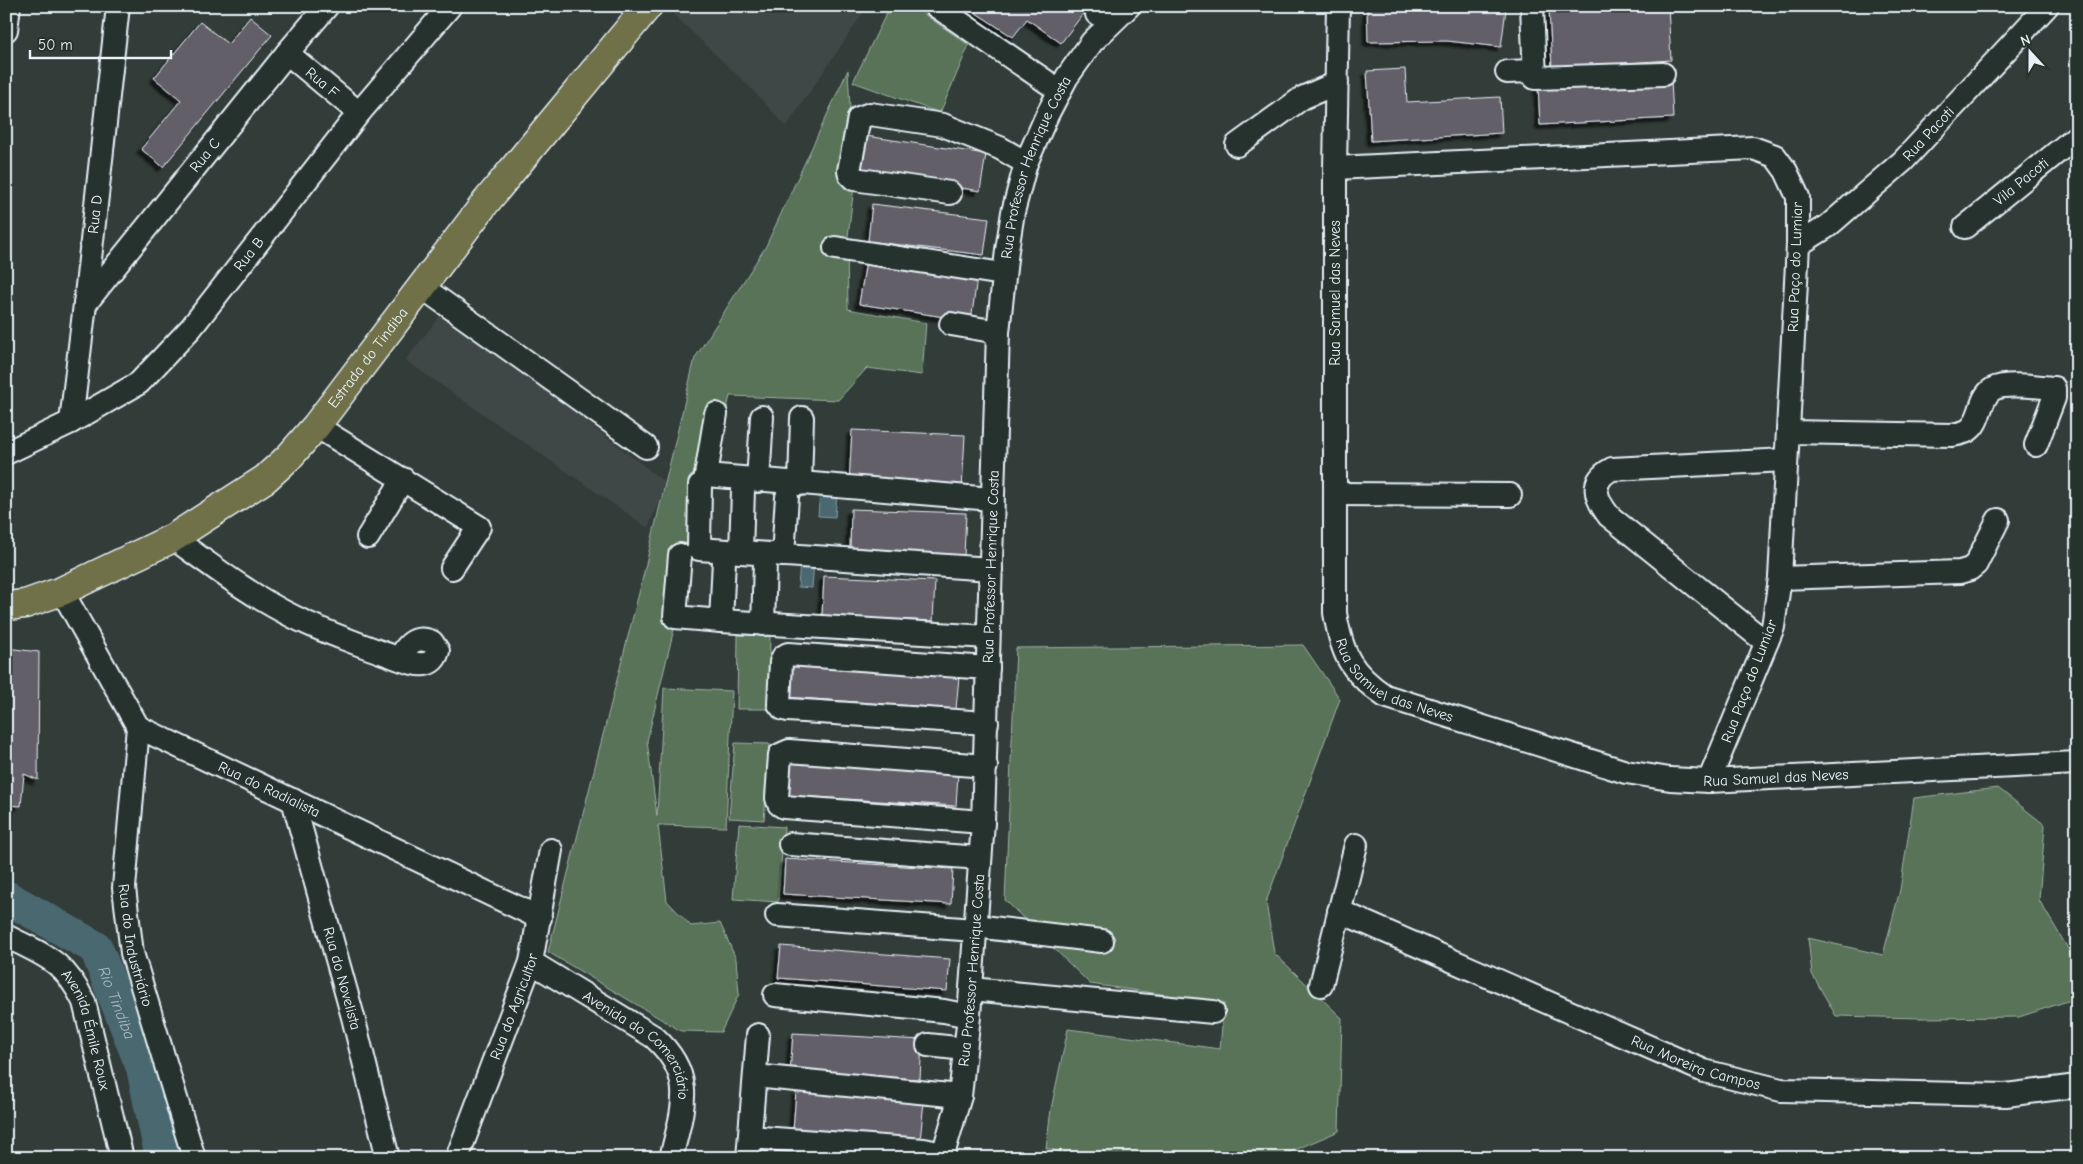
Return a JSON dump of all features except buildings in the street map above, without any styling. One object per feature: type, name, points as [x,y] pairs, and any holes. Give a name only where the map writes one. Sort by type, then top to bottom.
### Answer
[{"type":"main road","name":"Estrada do Tindiba","points":[[6,606],[25,604],[62,591],[173,538],[265,479],[316,426],[486,202],[648,6]]},
{"type":"street","points":[[6,30],[9,6]]},
{"type":"street","name":"Rua D","points":[[71,422],[86,304],[118,6]]},
{"type":"street","name":"Rua C","points":[[86,304],[287,53],[327,6]]},
{"type":"street","name":"Rua B","points":[[6,453],[71,422],[139,382],[165,356],[191,328],[359,113],[450,6]]},
{"type":"street","points":[[936,6],[1060,91]]},
{"type":"street","name":"Rua Professor Henrique Costa","points":[[942,1156],[960,1096],[969,1016],[986,766],[988,637],[998,329],[1003,274],[1013,212],[1026,163],[1060,91],[1092,42],[1129,6]]},
{"type":"street","name":"Rua Samuel das Neves","points":[[1338,6],[1335,168],[1335,613],[1338,630],[1349,663],[1366,683],[1385,696],[1626,772],[1670,779],[1709,781],[2077,763]]},
{"type":"street","points":[[1532,6],[1535,78],[1663,74]]},
{"type":"street","name":"Rua Pacoti","points":[[1798,245],[1828,226],[1903,161],[2047,6]]},
{"type":"street","name":"Rua F","points":[[287,53],[359,113]]},
{"type":"street","points":[[1508,72],[1534,71]]},
{"type":"street","points":[[1237,145],[1302,98],[1337,83]]},
{"type":"street","points":[[950,193],[854,179],[850,175],[849,170],[859,118],[870,114],[943,125],[1000,148],[1026,163]]},
{"type":"street","name":"Vila Pacoti","points":[[1965,227],[2008,194],[2077,136]]},
{"type":"street","name":"Rua Paço do Lumiar","points":[[1335,168],[1753,148],[1775,156],[1786,171],[1798,198],[1798,245],[1780,578],[1773,627],[1709,781]]},
{"type":"street","points":[[835,248],[1003,274]]},
{"type":"street","points":[[422,287],[646,447]]},
{"type":"street","points":[[961,322],[998,329]]},
{"type":"street","points":[[1788,432],[1952,435],[1969,431],[1976,422],[1986,395],[1993,389],[2003,386],[2054,388],[2054,398],[2036,445]]},
{"type":"street","points":[[716,414],[706,475],[751,485],[794,490],[992,499]]},
{"type":"street","points":[[721,621],[732,556],[751,485],[762,417]]},
{"type":"street","points":[[763,624],[774,559],[794,490],[802,418]]},
{"type":"street","points":[[316,426],[479,527],[452,568]]},
{"type":"street","points":[[1767,641],[1758,636],[1609,516],[1601,506],[1597,494],[1597,482],[1602,474],[1612,469],[1786,460]]},
{"type":"street","points":[[368,537],[403,479]]},
{"type":"street","points":[[700,485],[699,549],[732,556],[774,559],[991,569]]},
{"type":"street","points":[[1335,494],[1510,495]]},
{"type":"street","points":[[1780,578],[1960,572],[1970,569],[1976,564],[1998,520]]},
{"type":"street","points":[[173,538],[247,590],[293,616],[340,638],[400,658]]},
{"type":"street","points":[[680,555],[675,617],[988,637]]},
{"type":"street","points":[[62,591],[138,727]]},
{"type":"street","points":[[987,723],[788,710],[782,709],[779,704],[781,662],[783,657],[788,654],[988,668]]},
{"type":"street","name":"Rua do Radialista","points":[[138,727],[540,918]]},
{"type":"street","name":"Rua do Industriário","points":[[138,727],[124,888],[132,953],[194,1158]]},
{"type":"street","points":[[983,822],[784,807],[779,804],[777,798],[780,755],[789,751],[986,766]]},
{"type":"street","name":"Rua do Novelista","points":[[293,800],[353,1017],[388,1158]]},
{"type":"street","points":[[790,844],[980,858]]},
{"type":"street","points":[[1321,984],[1356,845]]},
{"type":"street","name":"Rua do Agricultor","points":[[457,1158],[531,962],[551,850]]},
{"type":"street","name":"Rua Moreira Campos","points":[[1339,911],[1704,1071],[1781,1090],[2006,1095],[2077,1086]]},
{"type":"street","points":[[777,915],[975,928],[1102,941]]},
{"type":"street","name":"Avenida Émile Roux","points":[[6,936],[55,960],[74,982],[84,1002],[122,1158]]},
{"type":"street","name":"Avenida do Comerciário","points":[[531,962],[654,1037],[667,1048],[677,1065],[682,1079],[684,1100],[671,1158]]},
{"type":"street","points":[[971,989],[1213,1012]]},
{"type":"street","points":[[775,995],[944,1011],[969,1016]]},
{"type":"street","points":[[758,1035],[749,1147],[924,1150],[942,1156]]},
{"type":"street","points":[[928,1045],[965,1049]]},
{"type":"street","points":[[755,1076],[960,1096]]},
{"type":"shaded area","points":[[682,6],[868,6],[786,127],[751,88],[674,15]]},
{"type":"shaded area","points":[[444,311],[666,483],[648,528],[405,360]]},
{"type":"green space","points":[[890,6],[912,6],[969,45],[940,113],[853,82]]},
{"type":"green space","points":[[848,70],[854,186],[847,245],[848,309],[926,323],[922,375],[867,368],[838,400],[730,396],[647,741],[657,816],[664,688],[732,691],[726,827],[658,825],[667,901],[691,926],[720,923],[736,959],[739,994],[721,1032],[681,1031],[548,952],[640,589],[695,358],[766,246]]},
{"type":"green space","points":[[738,635],[770,636],[769,709],[737,709]]},
{"type":"green space","points":[[1303,645],[1340,699],[1266,902],[1274,953],[1342,1018],[1339,1131],[1276,1158],[1084,1158],[1046,1148],[1051,1109],[1068,1029],[1220,1049],[1224,1003],[1090,984],[1005,900],[1016,648]]},
{"type":"green space","points":[[735,743],[770,744],[764,820],[729,818]]},
{"type":"green space","points":[[1998,788],[2045,825],[2039,900],[2073,957],[2077,958],[2077,998],[2019,1017],[1922,1018],[1836,1016],[1812,974],[1808,938],[1883,955],[1900,890],[1914,798]]},
{"type":"green space","points":[[739,824],[784,827],[778,902],[733,899]]},
{"type":"water","points":[[820,491],[837,493],[835,517],[818,516]]},
{"type":"water","points":[[800,561],[814,562],[812,588],[798,587]]},
{"type":"waterway","name":"Rio Tindiba","points":[[6,897],[96,948],[143,1068],[162,1158]]}]
